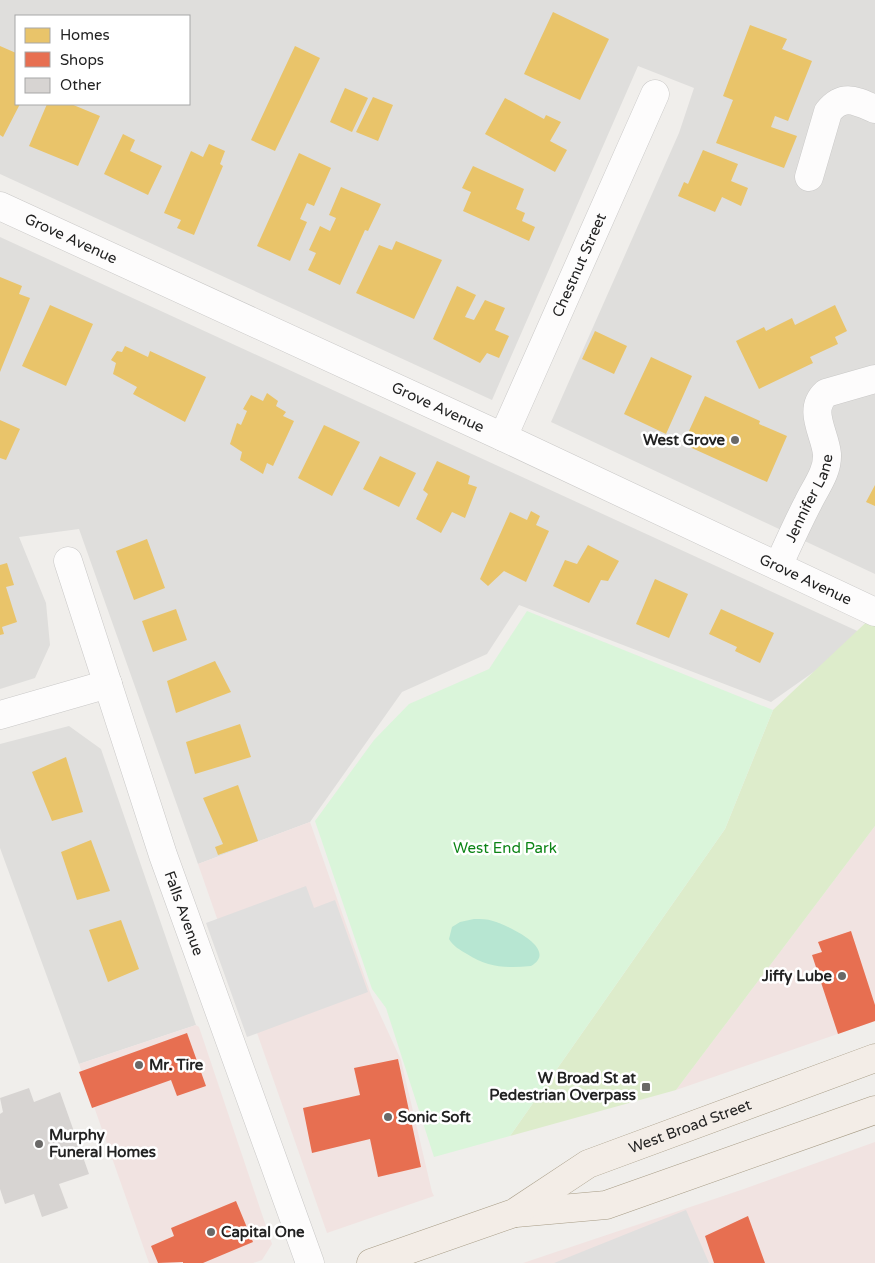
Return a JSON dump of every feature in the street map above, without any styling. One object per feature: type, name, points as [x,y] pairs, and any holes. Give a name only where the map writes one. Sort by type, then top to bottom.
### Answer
[{"type":"main road","name":"West Broad Street","points":[[372,1263],[514,1213],[588,1164],[875,1058]]},
{"type":"main road","name":"West Broad Street","points":[[514,1213],[606,1205],[875,1110]]},
{"type":"street","name":"Chestnut Street","points":[[503,437],[655,94]]},
{"type":"street","points":[[809,176],[828,112],[834,104],[845,100],[855,100],[875,109]]},
{"type":"street","name":"Grove Avenue","points":[[0,206],[503,437],[875,612]]},
{"type":"street","name":"Jennifer Lane","points":[[778,566],[826,466],[827,454],[816,409],[820,399],[826,393],[875,379]]},
{"type":"street","name":"Falls Avenue","points":[[68,561],[163,856],[310,1263]]},
{"type":"street","points":[[0,715],[108,684]]},
{"type":"shaded area","points":[[0,0],[875,0],[875,574],[551,422],[679,133],[694,88],[638,66],[492,400],[0,174]]},
{"type":"shaded area","points":[[0,237],[866,635],[771,702],[519,605],[487,654],[402,692],[310,822],[198,864],[79,529],[19,537],[46,603],[50,645],[35,678],[0,689]]},
{"type":"shaded area","points":[[69,726],[101,749],[196,1025],[79,1064],[0,848],[0,744]]},
{"type":"shaded area","points":[[310,822],[371,995],[401,1060],[434,1196],[327,1233],[198,864]]},
{"type":"shaded area","points":[[875,826],[875,1021],[676,1090]]},
{"type":"shaded area","points":[[306,886],[314,908],[335,900],[368,992],[247,1037],[206,923]]},
{"type":"shaded area","points":[[196,1025],[199,1027],[272,1244],[262,1260],[253,1263],[149,1263],[79,1064]]},
{"type":"shaded area","points":[[875,1142],[875,1263],[523,1263],[741,1190]]},
{"type":"shaded area","points":[[686,1210],[709,1263],[554,1263]]},
{"type":"green space","name":"West End Park","points":[[527,611],[773,710],[725,829],[510,1136],[434,1157],[386,1008],[372,989],[315,821],[374,740],[409,704],[489,669]]},
{"type":"green space","points":[[875,614],[875,826],[676,1090],[510,1136],[725,829],[773,710]]},
{"type":"green space","points":[[474,919],[493,921],[519,933],[535,945],[539,952],[538,959],[531,966],[498,966],[482,962],[462,951],[449,939],[452,927],[460,922]]},
{"type":"building: Homes","points":[[553,12],[609,39],[580,100],[524,74]]},
{"type":"building: Homes","points":[[750,25],[787,39],[782,49],[812,61],[788,121],[775,116],[771,127],[797,136],[784,168],[716,143],[733,100],[723,96]]},
{"type":"building: Homes","points":[[0,46],[15,53],[15,105],[19,105],[3,137],[0,135]]},
{"type":"building: Homes","points":[[295,46],[320,58],[275,151],[251,140]]},
{"type":"building: Homes","points":[[345,88],[368,98],[352,132],[330,122]]},
{"type":"building: Homes","points":[[373,97],[393,105],[378,141],[356,132]]},
{"type":"building: Homes","points":[[505,98],[544,119],[546,115],[561,122],[550,141],[567,150],[555,172],[485,134]]},
{"type":"building: Homes","points":[[47,105],[73,105],[100,116],[78,166],[29,146]]},
{"type":"building: Homes","points":[[123,134],[135,140],[130,151],[162,166],[148,195],[104,174]]},
{"type":"building: Homes","points":[[209,144],[225,151],[220,164],[223,166],[194,235],[177,228],[181,220],[164,213],[191,151],[203,157]]},
{"type":"building: Homes","points":[[703,150],[738,164],[731,181],[748,188],[741,206],[722,197],[715,212],[678,196],[684,182],[688,184]]},
{"type":"building: Homes","points":[[299,153],[331,168],[314,206],[307,203],[300,219],[307,222],[290,261],[257,246]]},
{"type":"building: Homes","points":[[473,166],[524,189],[516,209],[525,213],[522,221],[535,227],[529,241],[463,211],[471,192],[462,188]]},
{"type":"building: Homes","points":[[341,187],[381,204],[368,231],[365,230],[340,285],[308,270],[316,253],[309,250],[320,226],[330,231],[336,218],[329,215]]},
{"type":"building: Homes","points":[[396,241],[442,260],[414,319],[356,293],[379,245],[392,250]]},
{"type":"building: Homes","points":[[0,277],[22,286],[19,294],[30,298],[0,372]]},
{"type":"building: Homes","points":[[457,286],[476,295],[465,317],[474,320],[485,300],[505,308],[495,330],[509,336],[499,358],[487,353],[480,363],[433,339]]},
{"type":"building: Homes","points":[[50,305],[93,324],[66,386],[22,366]]},
{"type":"building: Homes","points":[[835,305],[847,331],[835,337],[838,344],[810,357],[813,363],[759,389],[736,341],[764,327],[766,331],[792,318],[795,325]]},
{"type":"building: Homes","points":[[595,331],[627,346],[614,374],[582,359]]},
{"type":"building: Homes","points":[[125,346],[148,357],[150,351],[206,377],[185,422],[133,394],[137,387],[113,374],[116,363],[111,360],[117,351],[122,352]]},
{"type":"building: Homes","points":[[651,357],[692,376],[666,434],[624,414]]},
{"type":"building: Homes","points":[[267,393],[278,401],[276,406],[286,412],[283,416],[294,421],[273,466],[267,463],[263,474],[240,460],[242,452],[230,444],[237,423],[241,425],[247,411],[243,409],[251,395],[263,401]]},
{"type":"building: Homes","points":[[705,396],[760,421],[759,424],[787,436],[767,482],[683,444]]},
{"type":"building: Homes","points":[[0,420],[20,429],[6,460],[0,458]]},
{"type":"building: Homes","points":[[324,425],[360,442],[332,496],[298,478]]},
{"type":"building: Homes","points":[[380,456],[416,473],[399,507],[363,489]]},
{"type":"building: Homes","points":[[437,461],[470,476],[468,484],[477,487],[465,518],[452,512],[441,533],[416,519],[428,494],[423,490]]},
{"type":"building: Homes","points":[[875,485],[875,506],[866,502]]},
{"type":"building: Homes","points":[[531,511],[540,516],[536,525],[549,531],[526,582],[504,571],[488,586],[480,579],[510,512],[527,520]]},
{"type":"building: Homes","points":[[147,539],[165,588],[134,600],[116,551]]},
{"type":"building: Homes","points":[[588,545],[619,561],[608,581],[601,580],[589,603],[553,586],[565,560],[577,564]]},
{"type":"building: Homes","points":[[7,563],[14,585],[6,587],[17,622],[2,627],[4,634],[0,635],[0,565]]},
{"type":"building: Homes","points":[[655,579],[688,594],[669,638],[636,624]]},
{"type":"building: Homes","points":[[176,609],[187,640],[153,652],[142,621]]},
{"type":"building: Homes","points":[[721,609],[774,633],[760,663],[735,651],[737,647],[709,634]]},
{"type":"building: Homes","points":[[215,661],[231,692],[176,713],[167,681]]},
{"type":"building: Homes","points":[[240,724],[251,757],[195,774],[186,742]]},
{"type":"building: Homes","points":[[66,757],[83,812],[52,821],[32,772]]},
{"type":"building: Homes","points":[[238,785],[258,841],[218,855],[215,847],[223,844],[203,798]]},
{"type":"building: Homes","points":[[91,840],[110,891],[77,900],[61,852]]},
{"type":"building: Homes","points":[[121,920],[139,969],[108,982],[89,930]]},
{"type":"building: Shops","name":"Jiffy Lube","points":[[851,931],[875,1005],[875,1021],[838,1034],[812,955],[822,952],[818,942]]},
{"type":"building: Shops","points":[[187,1033],[206,1086],[177,1096],[171,1080],[92,1108],[79,1072]]},
{"type":"building: Shops","name":"Sonic Soft","points":[[398,1059],[421,1167],[378,1177],[370,1139],[312,1153],[303,1108],[360,1095],[354,1068]]},
{"type":"building: Shops","name":"Capital One","points":[[236,1201],[253,1242],[203,1263],[158,1263],[151,1246],[174,1236],[171,1228]]},
{"type":"building: Shops","points":[[748,1216],[765,1263],[714,1263],[705,1236]]},
{"type":"building: Other","name":"Murphy Funeral Homes","points":[[29,1088],[34,1102],[60,1092],[89,1174],[59,1184],[68,1208],[42,1217],[34,1194],[5,1204],[0,1189],[0,1114],[3,1112],[0,1098]]},
{"type":"place","name":"West Grove","points":[[735,440]]},
{"type":"place","name":"Jiffy Lube","points":[[842,976]]},
{"type":"place","name":"Mr. Tire","points":[[139,1065]]},
{"type":"place","name":"W Broad St at Pedestrian Overpass","points":[[646,1087]]},
{"type":"place","name":"Sonic Soft","points":[[388,1117]]},
{"type":"place","name":"Murphy Funeral Homes","points":[[39,1144]]},
{"type":"place","name":"Capital One","points":[[211,1232]]}]
